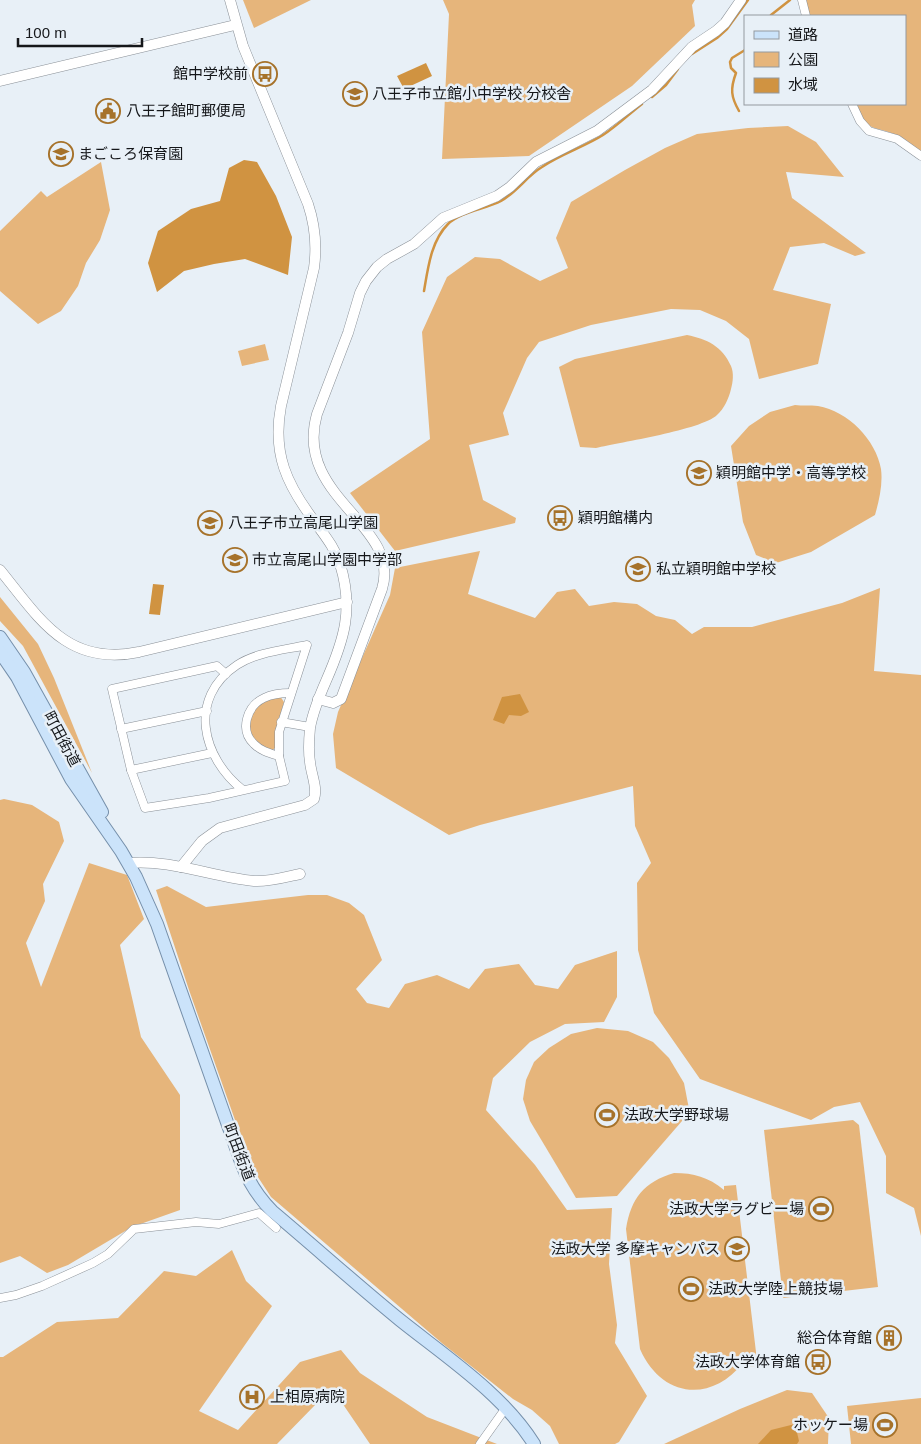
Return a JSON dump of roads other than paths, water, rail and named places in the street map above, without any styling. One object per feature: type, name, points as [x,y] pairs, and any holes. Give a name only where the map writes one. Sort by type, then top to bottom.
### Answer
[{"type":"main road","name":"町田街道","points":[[0,637],[18,661],[71,779],[118,845],[146,897],[241,1162],[247,1178],[258,1196],[272,1211],[385,1307],[481,1385],[518,1421],[534,1444]]},
{"type":"main road","name":"町田街道","points":[[0,652],[39,708]]},
{"type":"street","points":[[181,867],[202,841],[220,828],[305,805],[313,801],[316,792],[309,756],[310,728],[318,699],[341,644],[346,621],[345,583],[337,554],[293,491],[283,467],[278,441],[278,423],[281,406],[314,268],[316,245],[313,222],[235,25],[230,0]]},
{"type":"street","points":[[318,699],[333,703],[342,697],[385,578],[384,563],[379,548],[325,480],[317,463],[313,445],[317,414],[366,281],[382,263],[414,244],[443,218],[501,194],[536,162],[592,135],[642,98],[652,90],[692,47],[721,27],[741,0]]},
{"type":"street","points":[[802,0],[806,15]]},
{"type":"street","points":[[0,81],[235,25]]},
{"type":"street","points":[[852,105],[860,121],[869,131],[897,139],[921,156]]},
{"type":"street","points":[[0,570],[44,624],[54,633],[76,646],[108,655],[139,652],[347,602]]},
{"type":"street","points":[[226,674],[217,666],[112,689],[131,770],[145,808],[209,798],[285,781],[278,743],[281,722],[307,645],[250,659],[226,674],[217,683],[212,693],[207,711],[207,740],[218,764],[243,790]]},
{"type":"street","points":[[279,756],[262,751],[251,741],[247,732],[246,720],[252,707],[265,698],[291,692]]},
{"type":"street","points":[[121,729],[207,711]]},
{"type":"street","points":[[281,722],[310,728]]},
{"type":"street","points":[[131,770],[212,753]]},
{"type":"street","points":[[128,863],[156,862],[255,881],[300,874]]},
{"type":"street","points":[[0,1298],[16,1295],[42,1286],[93,1263],[108,1254],[134,1228],[196,1222],[219,1224],[259,1213],[276,1228]]},
{"type":"street","points":[[480,1444],[505,1409]]},
{"type":"water","points":[[426,63],[432,76],[404,89],[397,76]]},
{"type":"water","points":[[244,160],[257,162],[276,196],[292,237],[288,275],[245,259],[184,271],[157,292],[148,263],[158,231],[191,209],[220,201],[229,168]]},
{"type":"water","points":[[153,584],[164,585],[160,615],[149,614]]},
{"type":"water","points":[[520,694],[529,712],[521,716],[509,715],[504,724],[493,720],[502,697]]},
{"type":"water","points":[[795,1424],[799,1441],[797,1444],[758,1444],[771,1430]]},
{"type":"waterway","points":[[692,54],[717,38],[727,29],[748,0]]},
{"type":"waterway","points":[[771,15],[790,0]]},
{"type":"waterway","points":[[739,111],[732,93],[736,73],[731,68],[730,62],[732,58],[744,51]]},
{"type":"waterway","points":[[652,97],[666,85],[678,69]]},
{"type":"waterway","points":[[424,291],[434,247],[448,224],[459,216],[501,201],[549,162],[603,135],[642,104]]},
{"type":"place","name":"館中学校前","points":[[265,74]]},
{"type":"place","name":"八王子市立館小中学校 分校舎","points":[[355,94]]},
{"type":"place","name":"八王子館町郵便局","points":[[108,111]]},
{"type":"place","name":"まごころ保育園","points":[[61,154]]},
{"type":"place","name":"穎明館中学・高等学校","points":[[699,473]]},
{"type":"place","name":"穎明館構内","points":[[560,518]]},
{"type":"place","name":"八王子市立高尾山学園","points":[[210,523]]},
{"type":"place","name":"市立高尾山学園中学部","points":[[235,560]]},
{"type":"place","name":"私立穎明館中学校","points":[[638,569]]},
{"type":"place","name":"法政大学野球場","points":[[607,1115]]},
{"type":"place","name":"法政大学ラグビー場","points":[[821,1209]]},
{"type":"place","name":"法政大学 多摩キャンパス","points":[[737,1249]]},
{"type":"place","name":"法政大学陸上競技場","points":[[691,1289]]},
{"type":"place","name":"総合体育館","points":[[889,1338]]},
{"type":"place","name":"法政大学体育館","points":[[818,1362]]},
{"type":"place","name":"上相原病院","points":[[252,1397]]},
{"type":"place","name":"ホッケー場","points":[[885,1425]]}]
